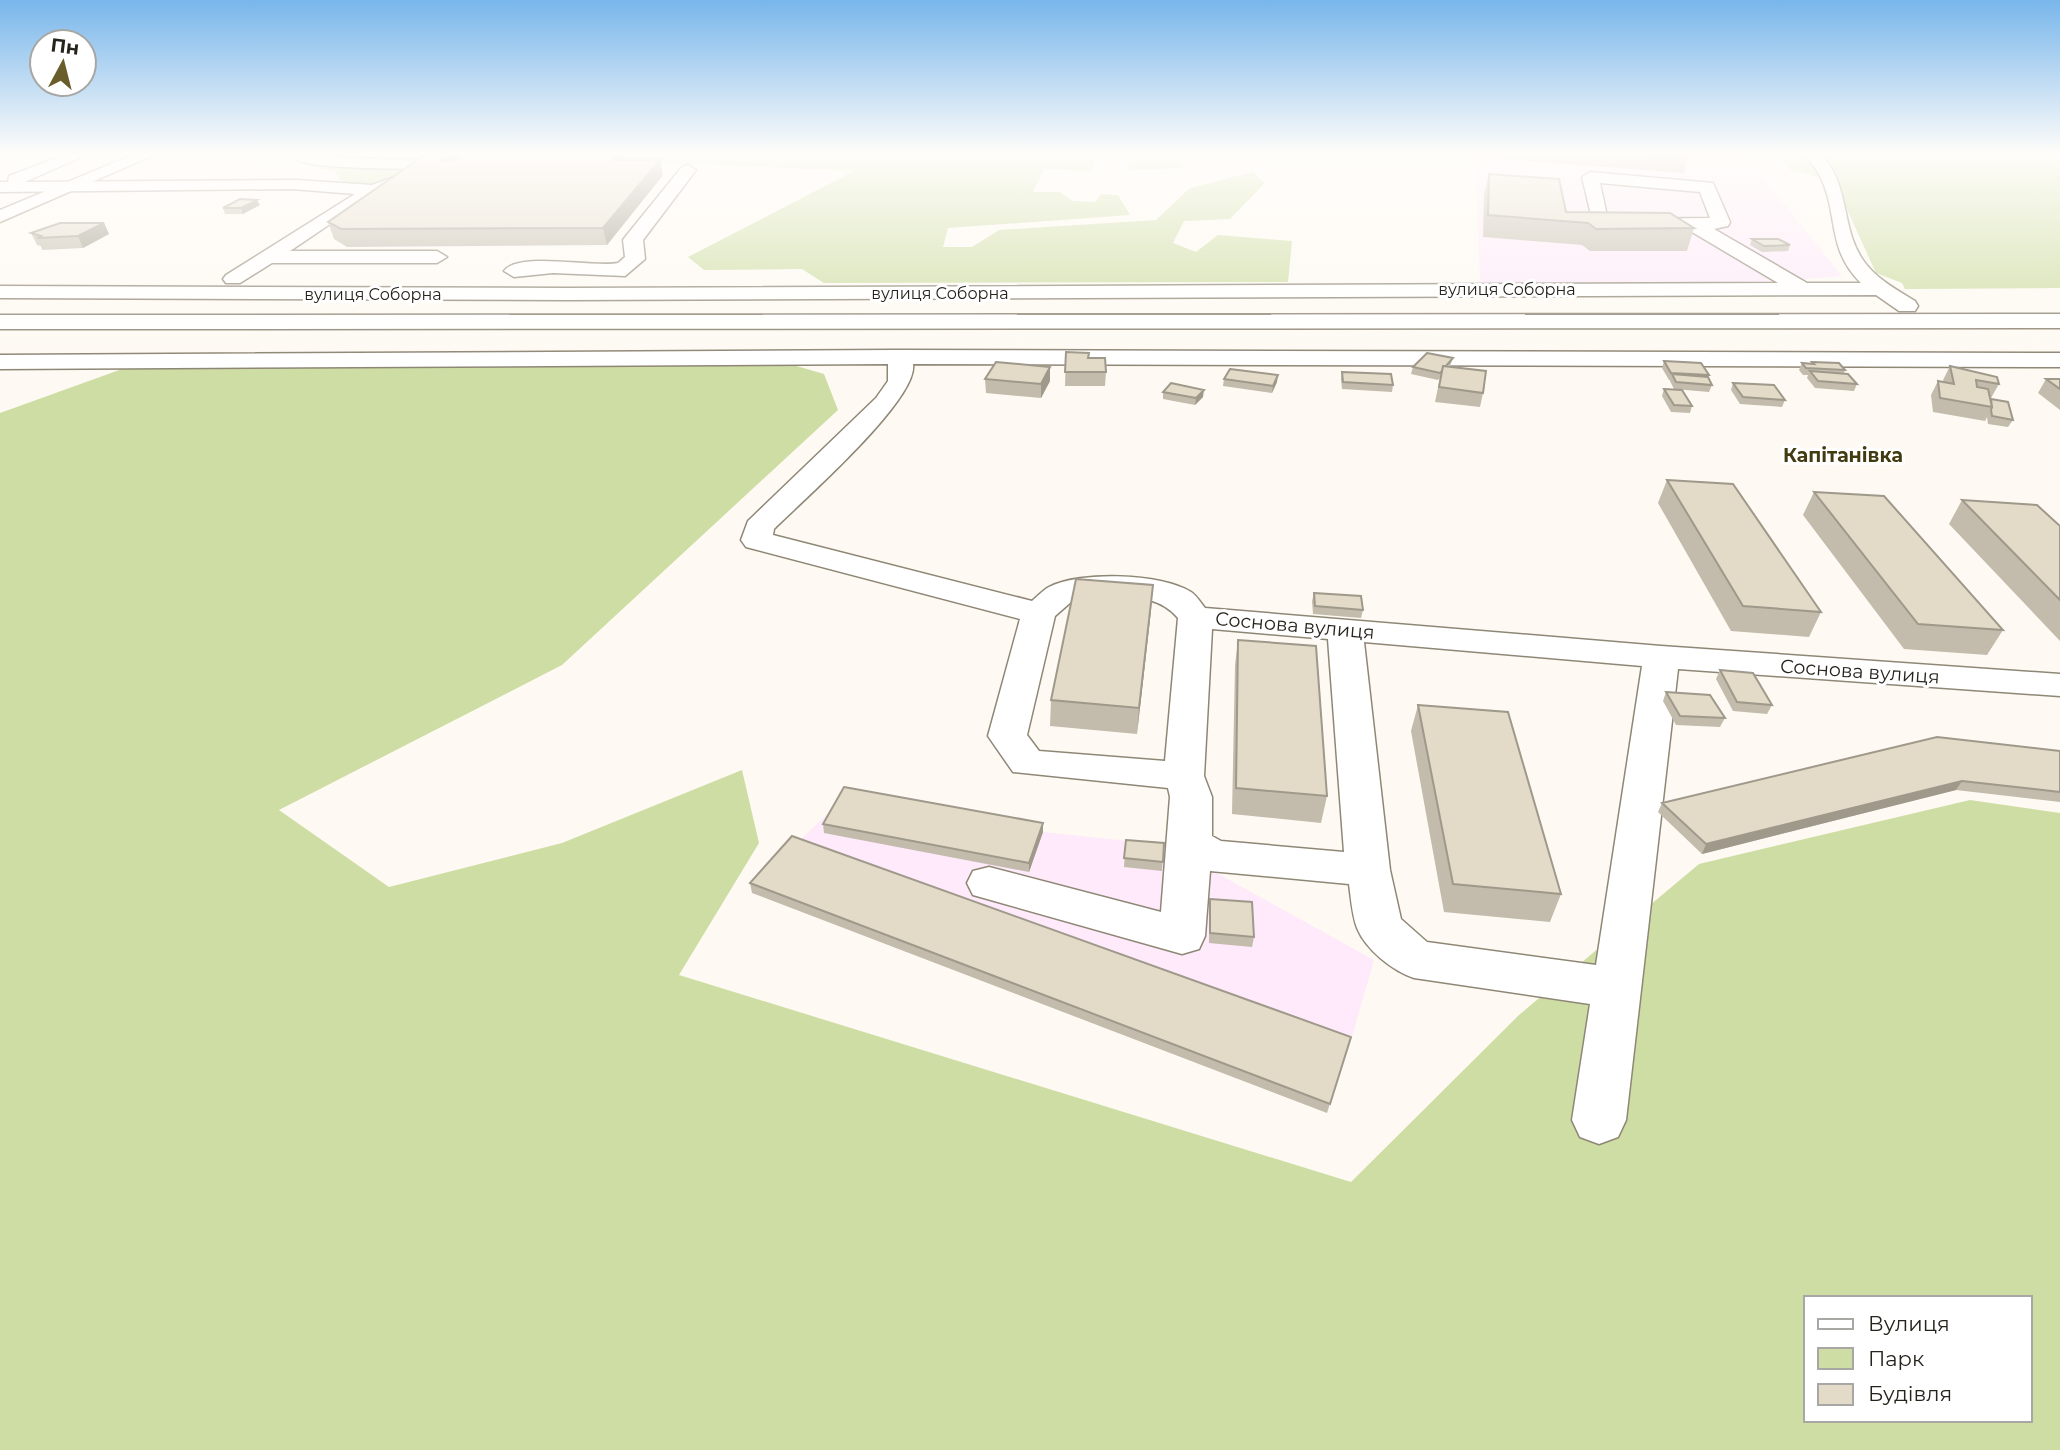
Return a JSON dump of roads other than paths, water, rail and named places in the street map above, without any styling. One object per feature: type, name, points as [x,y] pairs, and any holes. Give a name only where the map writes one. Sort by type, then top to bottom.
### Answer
[{"type":"main road","points":[[233,279],[323,222]]},
{"type":"main road","points":[[635,259],[633,240],[647,222]]},
{"type":"main road","points":[[1610,222],[1623,225],[1696,226],[1721,222]]},
{"type":"main road","points":[[1842,222],[1849,254],[1879,289],[1907,306]]},
{"type":"main road","points":[[1696,226],[1801,288]]},
{"type":"main road","points":[[268,257],[437,257]]},
{"type":"main road","points":[[635,259],[655,270]]},
{"type":"main road","points":[[608,271],[624,268],[635,259]]},
{"type":"main road","points":[[207,279],[414,278],[553,267],[760,275],[785,283],[786,294]]},
{"type":"main road","points":[[414,278],[464,284],[583,270]]},
{"type":"main road","points":[[514,271],[547,276],[567,294],[632,307]]},
{"type":"main road","name":"вулиця Соборна","points":[[0,292],[786,294],[1879,289]]},
{"type":"main road","points":[[0,308],[2060,306]]},
{"type":"main road","points":[[0,323],[2060,321]]},
{"type":"main road","points":[[0,362],[895,357],[2060,359]]},
{"type":"main road","points":[[895,357],[902,366],[900,382],[886,403],[759,527],[757,540],[1039,613],[1007,736],[1027,763],[1184,776]]},
{"type":"main road","name":"Соснова вулиця","points":[[1039,613],[1060,594],[1099,586],[1146,587],[1180,599],[1195,617],[1661,657],[2060,685]]},
{"type":"main road","points":[[989,883],[1182,936],[1191,797],[1184,776],[1195,617]]},
{"type":"main road","points":[[1345,630],[1368,870],[1380,927],[1414,959],[1616,988]]},
{"type":"main road","points":[[1599,1120],[1661,657]]},
{"type":"main road","points":[[1190,844],[1213,856],[1368,870]]},
{"type":"district","name":"Капітанівка","points":[[1843,455]]}]
